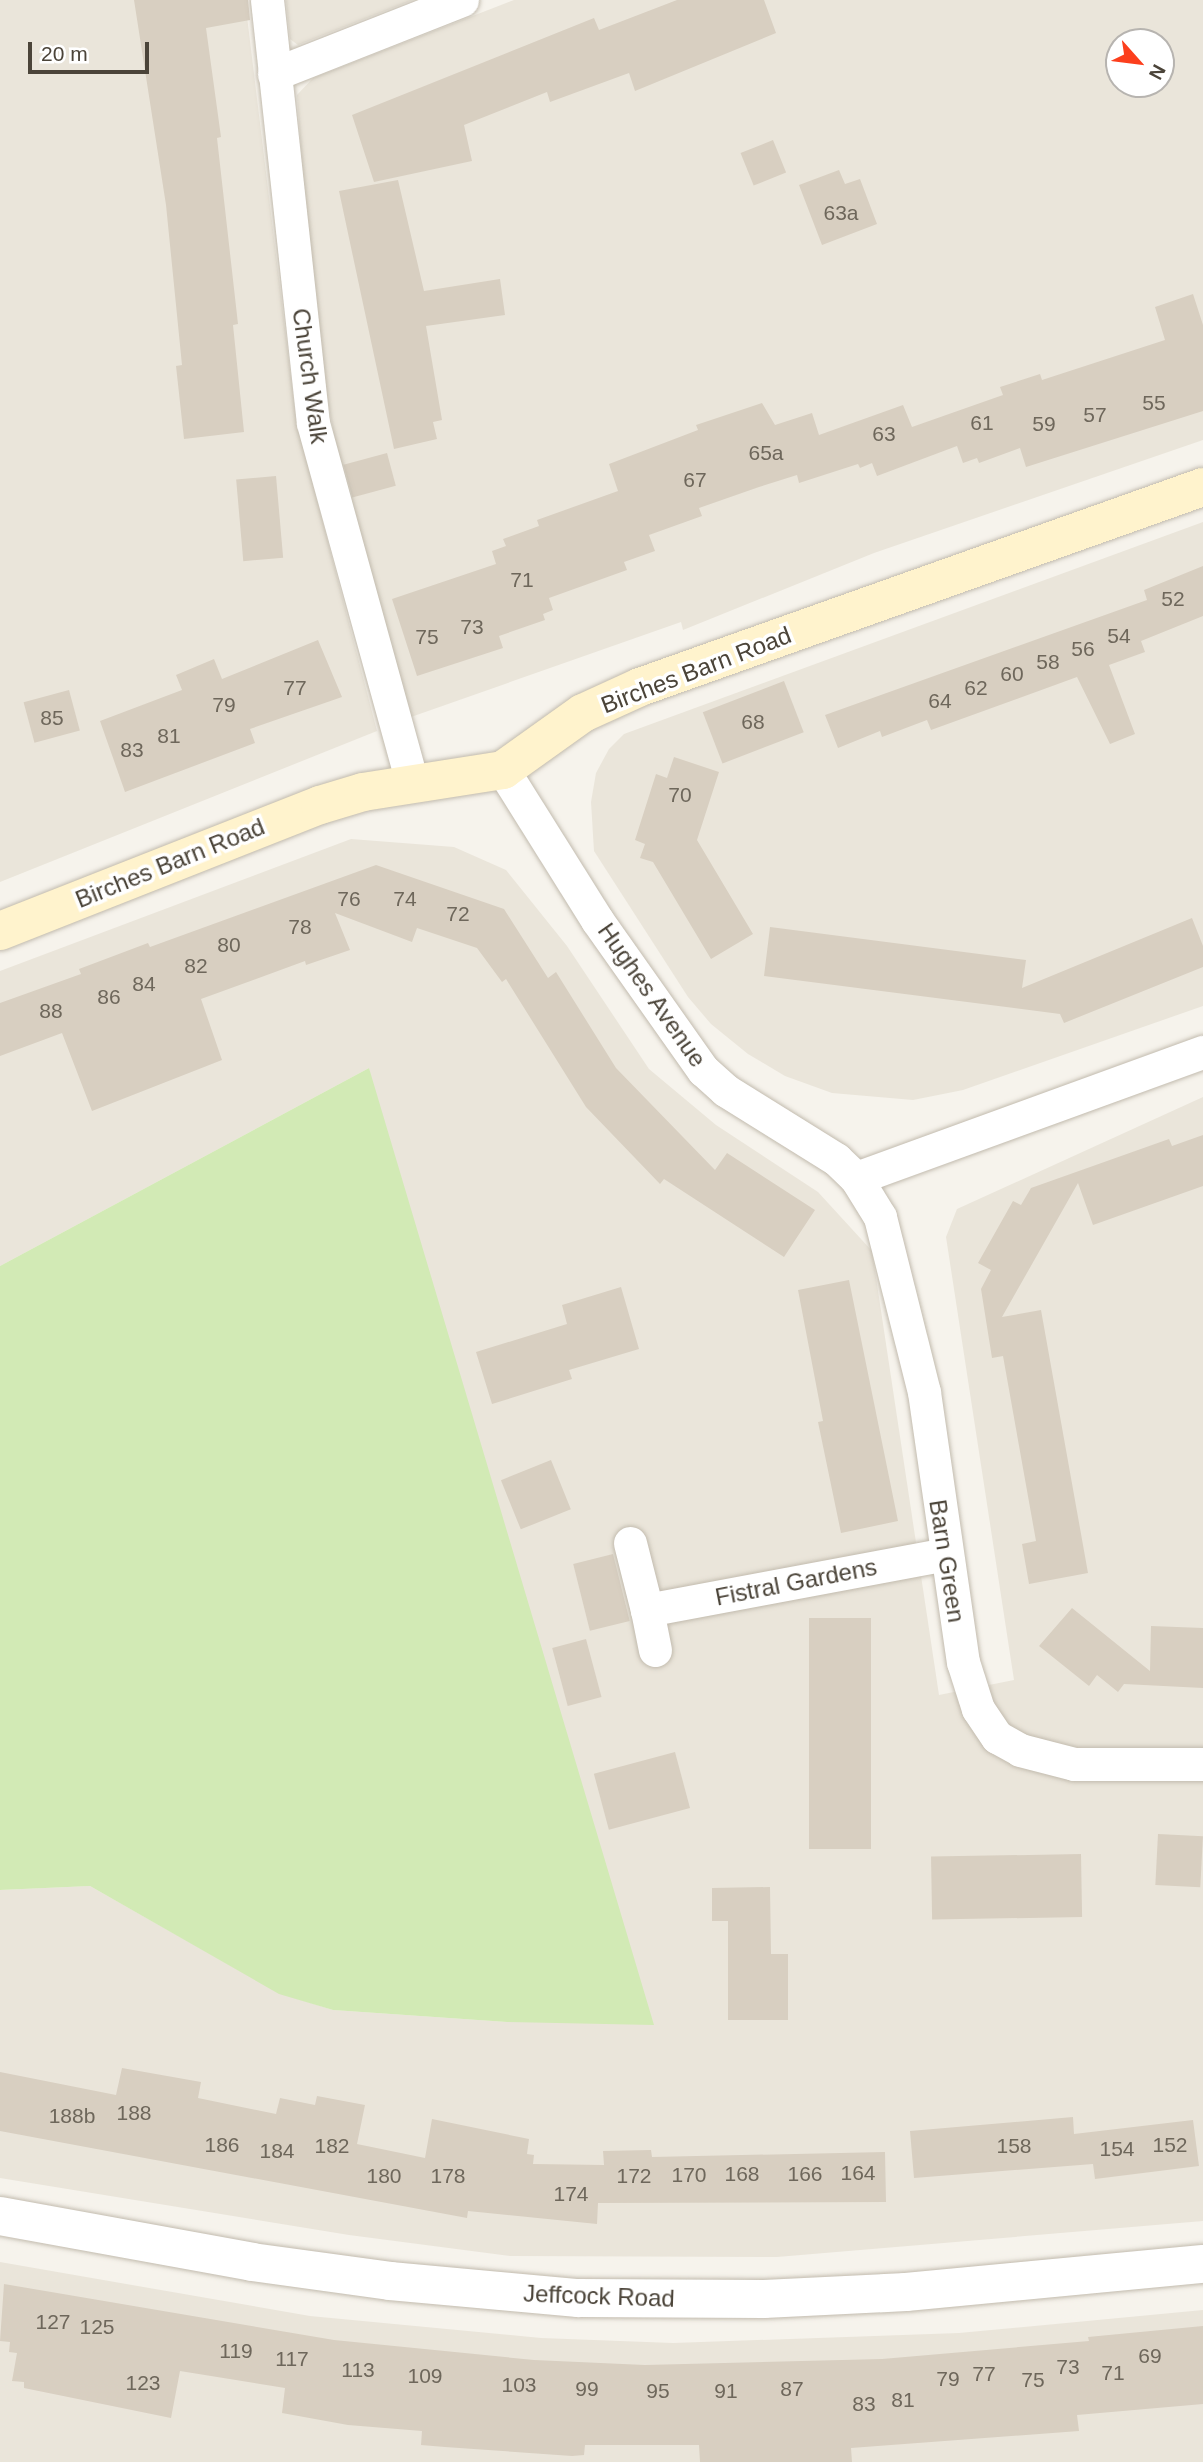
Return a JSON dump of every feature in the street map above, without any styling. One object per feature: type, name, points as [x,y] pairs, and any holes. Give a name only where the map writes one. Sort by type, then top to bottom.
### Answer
[{"type":"main road","name":"Birches Barn Road","points":[[0,931],[320,804],[412,783],[503,770],[583,713],[640,687],[1203,487]]},
{"type":"street","name":"Church Walk","points":[[267,0],[313,423],[412,783]]},
{"type":"street","points":[[274,75],[462,0]]},
{"type":"street","name":"Hughes Avenue","points":[[503,770],[627,964],[703,1070],[725,1090],[836,1158],[856,1178]]},
{"type":"street","points":[[856,1178],[1203,1052]]},
{"type":"street","name":"Barn Green","points":[[856,1178],[880,1217],[924,1392],[945,1554],[963,1662],[978,1709],[997,1737],[1020,1750],[1074,1764],[1203,1765]]},
{"type":"street","points":[[630,1543],[655,1650]]},
{"type":"street","name":"Fistral Gardens","points":[[647,1610],[945,1554]]},
{"type":"street","name":"Jeffcock Road","points":[[0,2216],[252,2262],[403,2283],[578,2298],[764,2299],[906,2292],[1203,2264]]},
{"type":"shaded area","points":[[0,0],[245,0],[296,419],[377,731],[0,882]]},
{"type":"shaded area","points":[[286,0],[413,0],[298,45],[290,39]]},
{"type":"shaded area","points":[[514,0],[1203,0],[1203,440],[874,553],[683,630],[681,622],[411,717],[339,462],[314,325],[297,95],[313,78]]},
{"type":"shaded area","points":[[1203,522],[1203,1006],[963,1090],[913,1100],[832,1093],[785,1076],[748,1054],[711,1024],[688,997],[594,851],[591,802],[596,773],[609,749],[624,734]]},
{"type":"shaded area","points":[[351,839],[454,847],[506,870],[567,946],[649,1069],[716,1125],[818,1192],[872,1251],[939,1695],[1014,1680],[946,1237],[957,1209],[1203,1097],[1203,2221],[777,2257],[510,2256],[349,2235],[0,2178],[0,1890],[90,1886],[279,1993],[333,2010],[507,2022],[369,1068],[0,1266],[0,971]]},
{"type":"shaded area","points":[[0,2262],[310,2316],[541,2338],[673,2343],[959,2333],[1203,2310],[1203,2462],[0,2462]]},
{"type":"green space","points":[[369,1068],[654,2025],[507,2022],[333,2010],[279,1994],[90,1886],[0,1890],[0,1266]]},
{"type":"building","points":[[134,0],[248,0],[250,20],[206,28],[221,137],[217,138],[238,324],[233,325],[244,432],[184,439],[176,366],[182,365],[166,205]]},
{"type":"building","points":[[677,0],[764,0],[776,33],[635,91],[629,73],[550,102],[547,92],[464,125],[472,161],[374,182],[352,115],[594,18],[599,30]]},
{"type":"building","points":[[773,140],[786,172],[754,186],[741,153]]},
{"type":"building","points":[[839,170],[845,184],[860,179],[877,224],[822,245],[799,185]]},
{"type":"building","points":[[398,180],[424,291],[500,279],[505,315],[426,326],[442,420],[433,422],[437,439],[394,449],[339,191]]},
{"type":"building","points":[[1193,294],[1203,325],[1203,411],[1026,467],[1020,448],[979,463],[977,458],[963,463],[957,446],[877,476],[872,463],[860,468],[858,464],[799,483],[797,475],[759,487],[699,508],[702,516],[649,535],[655,551],[624,562],[627,570],[549,598],[553,610],[543,614],[545,620],[499,636],[503,648],[417,676],[392,599],[496,564],[492,551],[506,546],[503,539],[539,526],[537,520],[618,491],[609,464],[698,430],[696,425],[762,403],[775,425],[812,413],[819,435],[903,405],[912,427],[1003,395],[1000,387],[1040,374],[1042,380],[1165,340],[1155,307]]},
{"type":"building","points":[[387,453],[396,486],[352,497],[344,465]]},
{"type":"building","points":[[276,476],[283,558],[243,561],[236,479]]},
{"type":"building","points":[[1203,566],[1203,616],[1141,641],[1145,652],[1109,665],[1135,734],[1110,744],[1077,677],[931,730],[927,720],[882,737],[880,731],[838,748],[825,715],[1147,600],[1144,590]]},
{"type":"building","points":[[318,640],[342,697],[250,729],[255,743],[125,792],[100,721],[182,690],[176,675],[214,659],[222,679]]},
{"type":"building","points":[[784,681],[804,732],[722,764],[703,712]]},
{"type":"building","points":[[69,690],[80,731],[34,743],[24,702]]},
{"type":"building","points":[[674,757],[719,772],[697,840],[753,934],[711,959],[653,862],[640,858],[645,844],[635,840],[656,774],[667,778]]},
{"type":"building","points":[[376,865],[504,909],[548,978],[556,972],[616,1068],[715,1170],[727,1153],[815,1210],[784,1257],[664,1179],[660,1184],[586,1107],[506,979],[502,982],[477,948],[417,928],[412,942],[335,913],[350,950],[306,965],[305,961],[201,999],[222,1060],[92,1111],[62,1033],[0,1056],[0,1003],[81,974],[79,969],[148,943],[150,947]]},
{"type":"building","points":[[1192,918],[1203,946],[1203,967],[1064,1023],[1060,1014],[764,976],[770,927],[1026,960],[1022,988]]},
{"type":"building","points":[[1203,1135],[1203,1186],[1093,1225],[1078,1183],[1002,1317],[1041,1310],[1088,1573],[1029,1584],[1022,1544],[1036,1541],[1003,1356],[992,1358],[981,1289],[991,1270],[978,1263],[1013,1201],[1021,1205],[1031,1188],[1169,1139],[1172,1146]]},
{"type":"building","points":[[849,1280],[898,1521],[841,1533],[818,1422],[823,1421],[798,1290]]},
{"type":"building","points":[[621,1287],[639,1349],[569,1370],[572,1379],[492,1404],[476,1352],[567,1324],[562,1305]]},
{"type":"building","points":[[551,1460],[571,1509],[521,1529],[501,1480]]},
{"type":"building","points":[[613,1554],[630,1621],[590,1631],[573,1564]]},
{"type":"building","points":[[1072,1608],[1150,1671],[1151,1626],[1203,1628],[1203,1688],[1124,1684],[1118,1692],[1097,1675],[1089,1686],[1039,1646]]},
{"type":"building","points":[[809,1618],[871,1618],[871,1849],[809,1849]]},
{"type":"building","points":[[586,1639],[602,1697],[568,1706],[552,1648]]},
{"type":"building","points":[[675,1752],[690,1808],[609,1830],[594,1774]]},
{"type":"building","points":[[1158,1834],[1203,1836],[1200,1887],[1155,1885]]},
{"type":"building","points":[[1081,1854],[1082,1917],[932,1920],[931,1857]]},
{"type":"building","points":[[770,1887],[771,1954],[788,1954],[788,2020],[728,2020],[728,1921],[712,1921],[712,1888]]},
{"type":"building","points":[[122,2068],[201,2082],[198,2098],[276,2114],[280,2098],[315,2105],[317,2096],[365,2105],[357,2144],[425,2158],[432,2119],[529,2139],[527,2154],[534,2155],[533,2164],[604,2165],[603,2151],[651,2150],[652,2157],[885,2152],[886,2202],[598,2203],[597,2224],[468,2211],[467,2218],[0,2131],[0,2072],[116,2095]]},
{"type":"building","points":[[1073,2117],[1074,2134],[1193,2120],[1199,2166],[1095,2179],[1093,2164],[914,2178],[910,2131]]},
{"type":"building","points":[[4,2284],[334,2340],[534,2360],[645,2365],[882,2359],[1089,2341],[1088,2337],[1203,2326],[1203,2404],[1077,2415],[1079,2431],[851,2448],[852,2462],[700,2462],[699,2445],[585,2445],[584,2455],[572,2456],[421,2445],[422,2431],[348,2425],[282,2413],[285,2388],[180,2371],[171,2418],[24,2388],[24,2382],[12,2381],[17,2353],[9,2352],[10,2342],[0,2341]]}]
